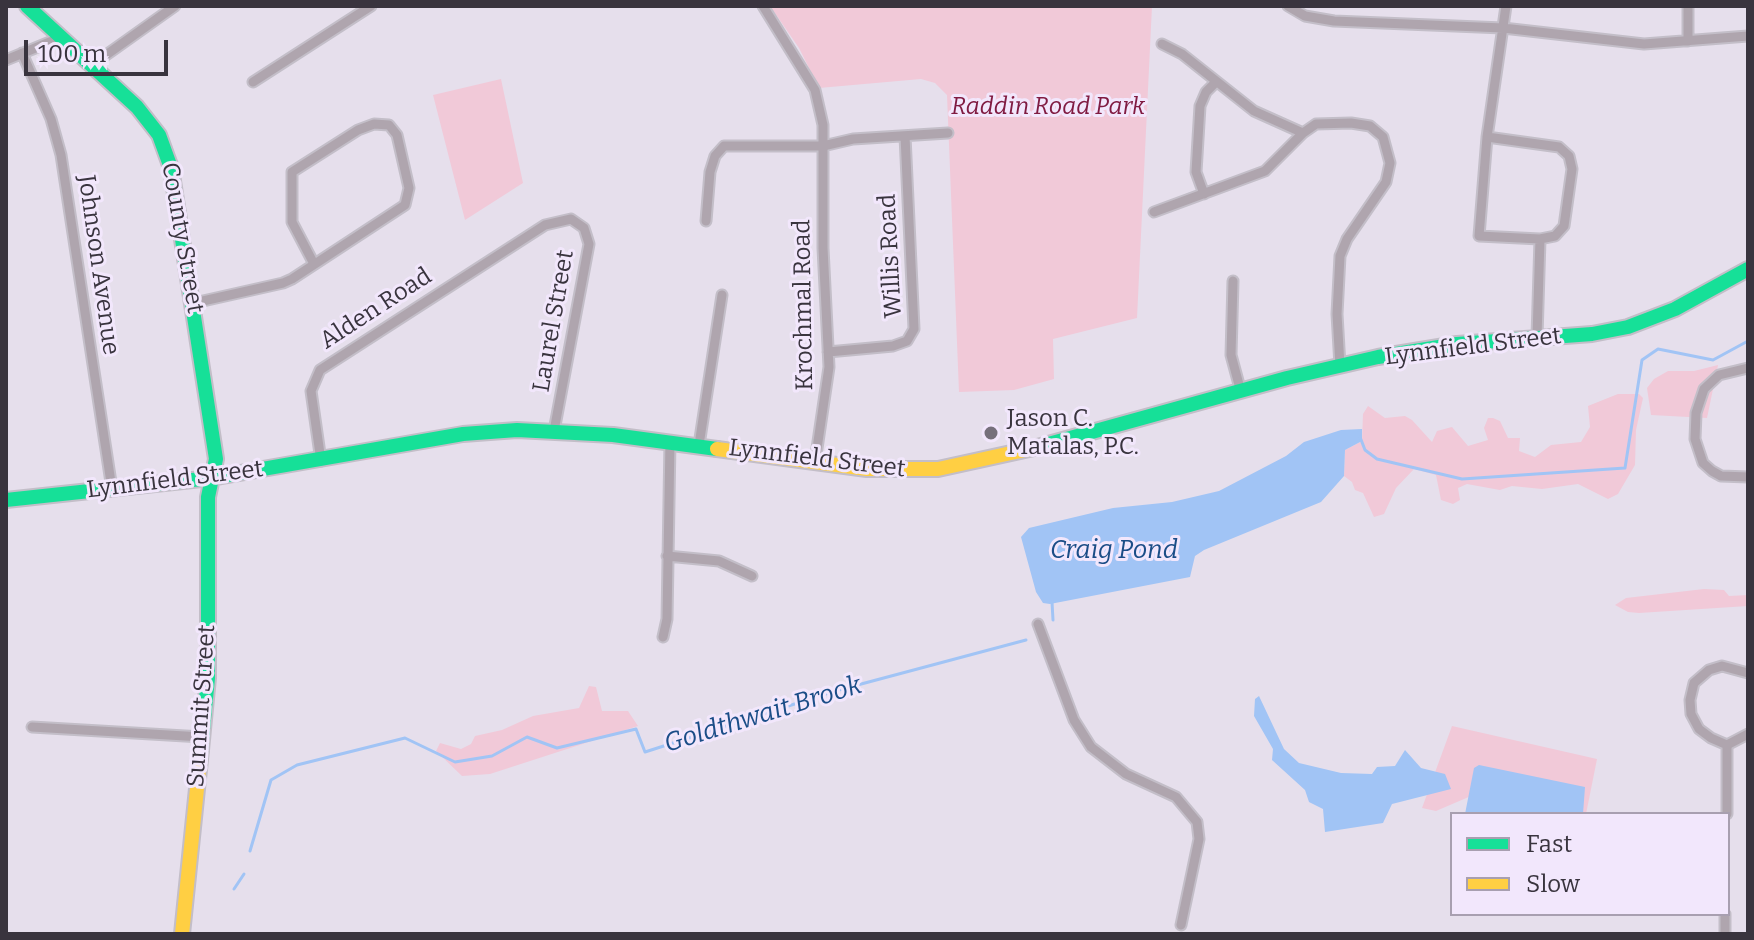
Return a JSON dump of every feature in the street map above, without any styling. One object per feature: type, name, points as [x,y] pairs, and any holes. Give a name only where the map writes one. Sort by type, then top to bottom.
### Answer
[{"type":"main road","name":"County Street","points":[[27,6],[137,107],[166,150],[194,303],[216,459],[211,478]]},
{"type":"main road","name":"Lynnfield Street","points":[[6,500],[211,478],[463,434],[554,431],[670,441],[886,471],[963,465],[1340,366],[1457,344],[1592,334],[1646,321],[1748,269]]},
{"type":"main road","name":"Summit Street","points":[[182,934],[209,664],[208,497],[211,478]]},
{"type":"street","points":[[92,65],[175,6]]},
{"type":"street","points":[[253,82],[371,6]]},
{"type":"street","name":"Krochmal Road","points":[[763,6],[815,90],[822,114],[828,352],[827,399],[815,462]]},
{"type":"street","points":[[1288,6],[1305,16],[1334,21],[1503,28],[1644,44],[1748,36]]},
{"type":"street","points":[[1487,137],[1559,147],[1569,156],[1572,169],[1564,226],[1555,236],[1540,239],[1479,236],[1487,137],[1506,6]]},
{"type":"street","points":[[1688,6],[1688,41]]},
{"type":"street","points":[[6,60],[62,37]]},
{"type":"street","points":[[1162,44],[1182,54],[1254,111],[1303,133]]},
{"type":"street","name":"Johnson Avenue","points":[[22,53],[51,119],[61,155],[112,489]]},
{"type":"street","points":[[1204,194],[1196,172],[1200,106],[1206,92],[1216,82]]},
{"type":"street","points":[[1154,212],[1273,166],[1303,133],[1316,124],[1327,122],[1370,126],[1383,137],[1389,154],[1386,182],[1352,231],[1340,256],[1340,366]]},
{"type":"street","points":[[194,303],[266,289],[292,279],[408,201],[397,135],[389,125],[358,130],[292,172],[292,222],[314,264]]},
{"type":"street","points":[[706,221],[710,172],[715,156],[724,146],[823,146],[853,139],[948,133]]},
{"type":"street","name":"Willis Road","points":[[828,352],[900,344],[914,329],[905,136]]},
{"type":"street","name":"Laurel Street","points":[[534,232],[556,221],[571,219],[579,222],[588,236],[581,293],[554,431]]},
{"type":"street","name":"Alden Road","points":[[321,461],[311,391],[320,370],[534,232]]},
{"type":"street","points":[[1537,337],[1540,239]]},
{"type":"street","points":[[1233,281],[1231,355],[1241,392]]},
{"type":"street","points":[[699,445],[722,295]]},
{"type":"street","points":[[1748,368],[1712,380],[1699,400],[1695,426],[1698,452],[1712,471],[1721,476],[1748,477]]},
{"type":"street","points":[[663,637],[667,619],[670,441]]},
{"type":"street","points":[[667,556],[719,561],[752,576]]},
{"type":"street","points":[[1038,624],[1074,720],[1091,747],[1126,774],[1176,797],[1197,822],[1199,839],[1181,925]]},
{"type":"street","points":[[1727,745],[1711,738],[1695,722],[1690,700],[1694,683],[1709,670],[1722,666],[1748,673]]},
{"type":"street","points":[[32,727],[202,737]]},
{"type":"street","points":[[1727,745],[1748,734]]},
{"type":"street","points":[[1727,745],[1727,812]]},
{"type":"green space","name":"Raddin Road Park","points":[[770,6],[1152,6],[1137,318],[1053,339],[1054,379],[1014,390],[959,392],[947,95],[935,83],[921,79],[819,88],[799,48]]},
{"type":"green space","points":[[501,79],[523,183],[465,220],[433,95]]},
{"type":"green space","points":[[1718,365],[1707,418],[1651,415],[1647,388],[1654,379],[1668,371],[1694,371]]},
{"type":"green space","points":[[1618,394],[1639,394],[1643,398],[1636,430],[1635,465],[1618,494],[1608,499],[1578,484],[1542,489],[1512,486],[1500,490],[1467,484],[1458,488],[1460,500],[1453,504],[1441,500],[1436,475],[1414,469],[1396,488],[1384,514],[1374,517],[1363,493],[1355,490],[1352,482],[1344,476],[1345,450],[1362,441],[1363,414],[1368,406],[1385,418],[1405,416],[1432,442],[1437,431],[1452,427],[1468,446],[1488,440],[1484,428],[1488,418],[1493,418],[1500,421],[1508,438],[1520,438],[1519,451],[1535,457],[1551,445],[1581,442],[1590,427],[1588,406]]},
{"type":"green space","points":[[1704,589],[1724,590],[1729,596],[1748,595],[1748,606],[1639,613],[1628,612],[1615,605],[1626,598]]},
{"type":"green space","points":[[589,686],[596,687],[602,711],[628,711],[638,726],[490,774],[462,776],[436,751],[440,743],[461,749],[471,744],[475,736],[502,730],[533,716],[579,708]]},
{"type":"green space","points":[[1452,726],[1597,759],[1586,812],[1549,812],[1478,793],[1436,811],[1422,808]]},
{"type":"water","name":"Craig Pond","points":[[1362,429],[1362,441],[1345,450],[1344,476],[1321,502],[1204,550],[1195,556],[1190,577],[1050,604],[1043,603],[1036,592],[1021,537],[1029,528],[1113,508],[1172,502],[1219,491],[1286,456],[1304,442],[1341,430]]},
{"type":"water","points":[[1259,696],[1284,749],[1299,763],[1341,773],[1372,774],[1377,767],[1395,766],[1405,750],[1421,768],[1445,774],[1451,789],[1392,804],[1383,823],[1325,832],[1323,809],[1309,802],[1305,790],[1272,760],[1273,749],[1254,716],[1255,699]]},
{"type":"water","points":[[1479,765],[1585,787],[1583,812],[1465,812],[1474,768]]},
{"type":"waterway","name":"Goldthwait Brook","points":[[1360,437],[1365,450],[1377,459],[1462,479],[1625,468],[1642,360],[1658,349],[1713,360],[1748,341]]},
{"type":"waterway","name":"Goldthwait Brook","points":[[1052,602],[1053,620]]},
{"type":"waterway","name":"Goldthwait Brook","points":[[250,851],[271,780],[297,765],[405,738],[455,762],[492,756],[527,737],[557,748],[636,729],[645,752],[835,691],[1026,640]]},
{"type":"waterway","name":"Goldthwait Brook","points":[[234,889],[244,874]]},
{"type":"traffic: fast","points":[[27,6],[137,107],[159,135],[171,168],[216,459],[208,497],[208,678],[201,750]]},
{"type":"traffic: fast","points":[[1034,448],[1287,378],[1378,357],[1457,344],[1592,334],[1628,327],[1675,309],[1748,269]]},
{"type":"traffic: fast","points":[[6,500],[211,478],[463,434],[517,430],[613,435],[717,449]]},
{"type":"traffic: slow","points":[[717,449],[867,469],[938,469],[1034,448]]},
{"type":"traffic: slow","points":[[182,934],[201,750]]},
{"type":"place","name":"Jason C. Matalas, P.C.","points":[[991,433]]}]
